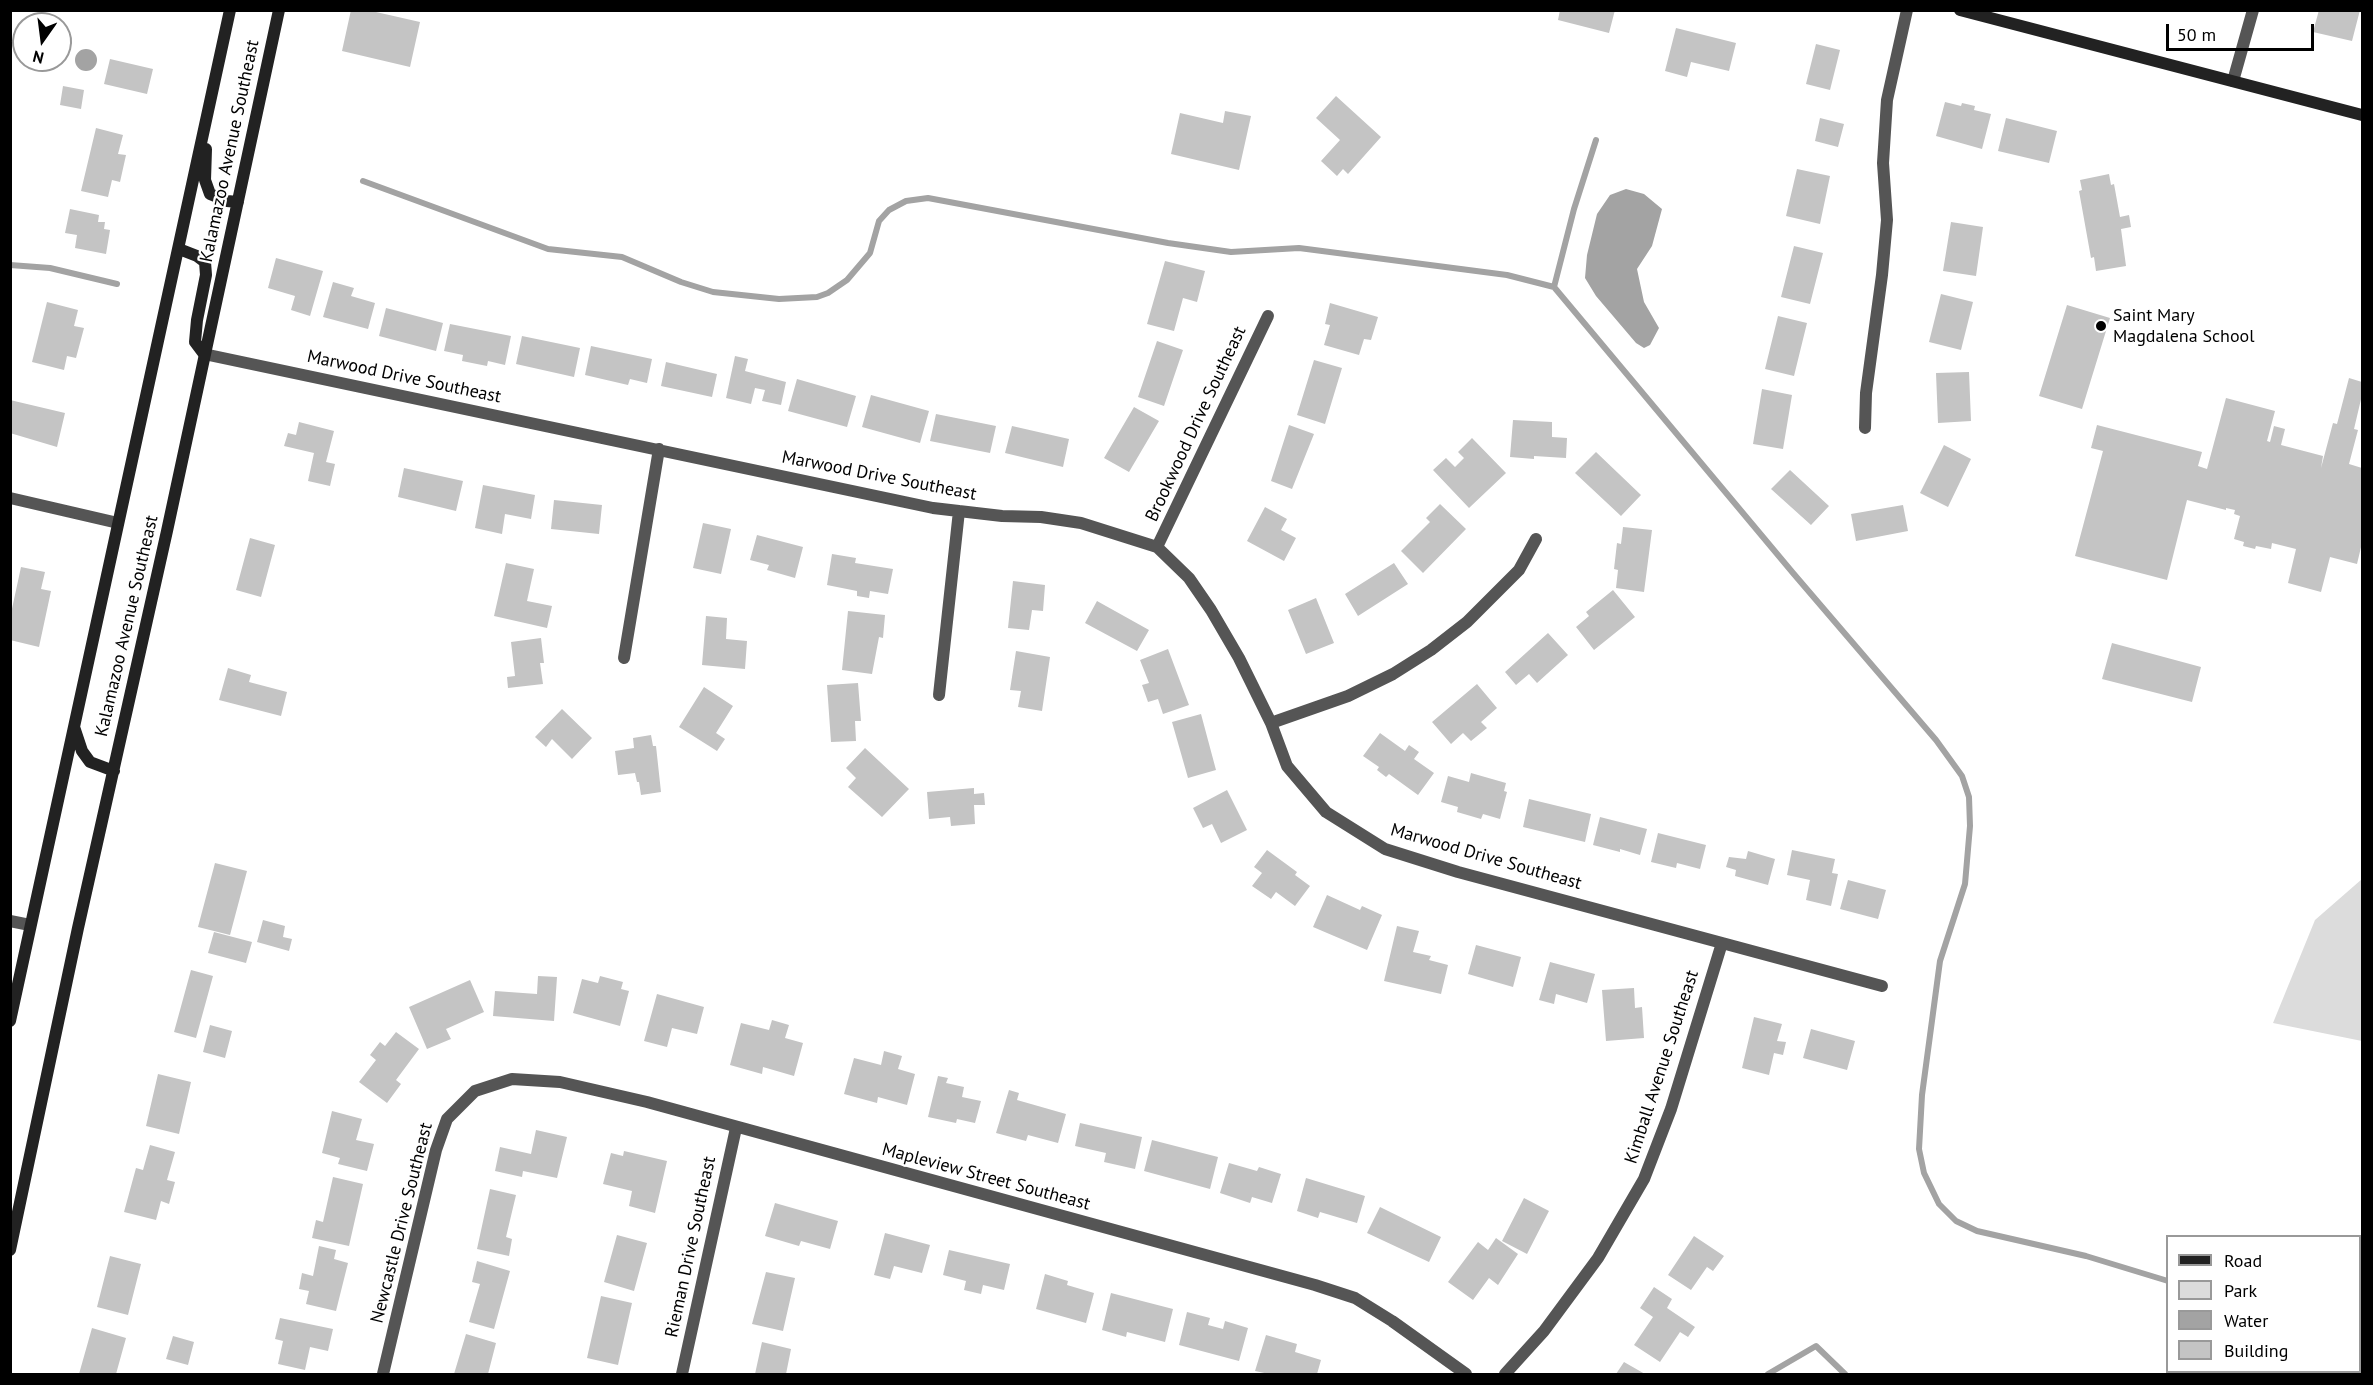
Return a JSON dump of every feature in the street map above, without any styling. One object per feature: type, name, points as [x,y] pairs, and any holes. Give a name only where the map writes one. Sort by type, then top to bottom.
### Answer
[{"type":"main road","name":"Kalamazoo Avenue Southeast","points":[[10,1021],[230,10]]},
{"type":"main road","name":"Kalamazoo Avenue Southeast","points":[[10,1250],[78,928],[279,10]]},
{"type":"main road","points":[[1960,10],[2362,115]]},
{"type":"main road","points":[[208,114],[205,180],[210,194],[227,201],[238,202]]},
{"type":"main road","points":[[179,249],[198,255],[205,262],[206,275],[195,342],[204,354]]},
{"type":"main road","points":[[74,726],[82,751],[90,762],[114,771]]},
{"type":"street","points":[[1865,428],[1866,393],[1887,220],[1883,163],[1887,100],[1908,10]]},
{"type":"street","points":[[2233,81],[2253,10]]},
{"type":"street","name":"Brookwood Drive Southeast","points":[[1157,547],[1268,316]]},
{"type":"street","name":"Marwood Drive Southeast","points":[[204,354],[933,508],[1002,516],[1041,517],[1081,523],[1157,547],[1189,578],[1212,610],[1271,723],[1287,766],[1326,812],[1385,849],[1458,872],[1882,986]]},
{"type":"street","points":[[624,658],[659,449]]},
{"type":"street","points":[[10,498],[118,523]]},
{"type":"street","points":[[939,695],[959,511]]},
{"type":"street","points":[[1271,723],[1348,696],[1393,674],[1431,650],[1467,622],[1519,570],[1536,539]]},
{"type":"street","points":[[10,921],[30,925]]},
{"type":"street","name":"Kimball Avenue Southeast","points":[[1505,1374],[1544,1331],[1598,1258],[1644,1179],[1671,1109],[1722,943]]},
{"type":"street","name":"Mapleview Street Southeast","points":[[475,1091],[512,1079],[560,1082],[647,1102],[1304,1282],[1354,1298],[1392,1321],[1466,1374]]},
{"type":"street","name":"Newcastle Drive Southeast","points":[[383,1374],[436,1150],[447,1119],[475,1091]]},
{"type":"street","name":"Rieman Drive Southeast","points":[[682,1374],[736,1128]]},
{"type":"green space","points":[[2362,879],[2362,1041],[2273,1023],[2315,920]]},
{"type":"water","points":[[86,49],[94,52],[97,60],[94,68],[86,71],[78,68],[75,60],[78,52]]},
{"type":"water","points":[[1626,189],[1644,194],[1662,209],[1652,246],[1637,269],[1644,302],[1659,328],[1650,345],[1644,348],[1636,343],[1596,296],[1585,278],[1587,255],[1597,214],[1610,195]]},
{"type":"building","points":[[351,10],[376,10],[376,12],[420,22],[410,67],[342,51]]},
{"type":"building","points":[[1560,10],[1615,10],[1609,33],[1558,20]]},
{"type":"building","points":[[2319,10],[2360,10],[2352,41],[2313,32]]},
{"type":"building","points":[[1676,28],[1736,43],[1729,71],[1691,62],[1687,77],[1665,71]]},
{"type":"building","points":[[1816,44],[1840,50],[1830,90],[1806,84]]},
{"type":"building","points":[[110,59],[153,69],[147,94],[104,84]]},
{"type":"building","points":[[63,86],[84,90],[81,109],[60,105]]},
{"type":"building","points":[[1336,96],[1381,137],[1348,174],[1343,169],[1337,176],[1321,161],[1340,140],[1316,118]]},
{"type":"building","points":[[1945,102],[1961,106],[1962,103],[1975,106],[1974,110],[1991,114],[1982,149],[1936,136]]},
{"type":"building","points":[[1225,111],[1251,116],[1239,170],[1171,154],[1180,113],[1223,123]]},
{"type":"building","points":[[1820,118],[1844,124],[1838,147],[1815,141]]},
{"type":"building","points":[[2006,118],[2057,131],[2049,163],[1998,151]]},
{"type":"building","points":[[96,128],[123,135],[118,154],[126,155],[120,182],[112,180],[108,197],[81,191]]},
{"type":"building","points":[[1797,169],[1830,176],[1820,224],[1786,216]]},
{"type":"building","points":[[2109,174],[2111,185],[2114,184],[2120,217],[2129,215],[2131,227],[2121,229],[2126,266],[2096,271],[2094,257],[2091,258],[2079,191],[2082,190],[2080,180]]},
{"type":"building","points":[[70,209],[99,215],[98,222],[105,222],[104,229],[110,230],[106,254],[75,248],[77,235],[65,233]]},
{"type":"building","points":[[1951,222],[1983,227],[1976,276],[1943,271]]},
{"type":"building","points":[[1794,246],[1823,253],[1810,304],[1781,297]]},
{"type":"building","points":[[276,258],[323,271],[310,316],[291,310],[295,296],[268,288]]},
{"type":"building","points":[[1165,261],[1205,271],[1197,302],[1183,298],[1174,331],[1147,324]]},
{"type":"building","points":[[333,282],[354,288],[351,296],[375,303],[368,329],[323,317]]},
{"type":"building","points":[[1941,294],[1973,302],[1961,350],[1929,342]]},
{"type":"building","points":[[47,302],[78,310],[74,326],[84,328],[76,358],[67,356],[64,370],[32,362]]},
{"type":"building","points":[[1330,303],[1378,317],[1371,340],[1364,339],[1359,355],[1324,345],[1330,325],[1325,324]]},
{"type":"building","points":[[2067,305],[2110,318],[2082,409],[2039,396]]},
{"type":"building","points":[[386,308],[443,323],[436,351],[379,336]]},
{"type":"building","points":[[1778,316],[1807,323],[1794,376],[1765,369]]},
{"type":"building","points":[[450,324],[511,336],[505,365],[488,361],[487,366],[462,361],[463,355],[444,351]]},
{"type":"building","points":[[522,336],[580,348],[574,377],[516,364]]},
{"type":"building","points":[[1157,341],[1183,350],[1164,406],[1138,397]]},
{"type":"building","points":[[591,346],[652,359],[647,383],[630,379],[628,385],[585,375]]},
{"type":"building","points":[[735,356],[748,359],[745,371],[786,382],[781,405],[762,401],[765,390],[755,388],[751,404],[726,398]]},
{"type":"building","points":[[1314,360],[1342,368],[1325,424],[1297,415]]},
{"type":"building","points":[[666,362],[717,374],[712,397],[661,386]]},
{"type":"building","points":[[1969,372],[1971,421],[1938,423],[1936,373]]},
{"type":"building","points":[[2349,378],[2362,382],[2362,395],[2354,429],[2358,430],[2349,464],[2362,468],[2362,543],[2357,564],[2330,557],[2321,592],[2288,583],[2296,549],[2272,543],[2271,549],[2243,546],[2244,542],[2234,539],[2240,516],[2234,514],[2235,510],[2226,508],[2226,510],[2187,500],[2167,580],[2075,556],[2103,451],[2091,448],[2097,425],[2202,452],[2198,466],[2207,469],[2226,398],[2275,411],[2267,441],[2270,442],[2274,426],[2285,429],[2281,445],[2323,456],[2321,468],[2333,423],[2337,424]]},
{"type":"building","points":[[797,379],[856,396],[847,427],[788,411]]},
{"type":"building","points":[[1762,389],[1792,395],[1783,449],[1753,444]]},
{"type":"building","points":[[871,395],[929,411],[920,443],[862,427]]},
{"type":"building","points":[[10,400],[65,413],[57,447],[10,433]]},
{"type":"building","points":[[1134,407],[1159,421],[1129,472],[1104,458]]},
{"type":"building","points":[[936,414],[996,426],[990,453],[930,441]]},
{"type":"building","points":[[1513,420],[1552,422],[1552,437],[1567,438],[1566,458],[1510,457]]},
{"type":"building","points":[[299,422],[334,431],[326,462],[335,464],[330,486],[308,481],[314,453],[284,446],[288,433],[296,435]]},
{"type":"building","points":[[1289,425],[1314,434],[1292,489],[1271,481]]},
{"type":"building","points":[[1012,426],[1069,439],[1063,467],[1005,453]]},
{"type":"building","points":[[1472,438],[1506,473],[1469,508],[1433,470],[1446,458],[1455,467],[1464,458],[1458,452]]},
{"type":"building","points":[[1944,445],[1971,459],[1948,507],[1920,493]]},
{"type":"building","points":[[1596,452],[1641,495],[1621,516],[1575,473]]},
{"type":"building","points":[[404,468],[463,481],[456,511],[398,497]]},
{"type":"building","points":[[1790,470],[1829,506],[1811,525],[1771,489]]},
{"type":"building","points":[[483,485],[535,495],[531,519],[505,514],[502,534],[475,528]]},
{"type":"building","points":[[554,500],[602,505],[599,534],[551,529]]},
{"type":"building","points":[[1440,504],[1466,529],[1423,573],[1401,551],[1430,522],[1426,518]]},
{"type":"building","points":[[1903,505],[1908,531],[1856,541],[1851,514]]},
{"type":"building","points":[[1265,507],[1287,519],[1281,530],[1296,538],[1284,561],[1247,541]]},
{"type":"building","points":[[703,523],[731,529],[721,574],[693,568]]},
{"type":"building","points":[[1623,527],[1652,530],[1644,592],[1616,588],[1618,570],[1614,569],[1617,543],[1621,544]]},
{"type":"building","points":[[757,535],[803,547],[795,578],[767,570],[769,565],[750,560]]},
{"type":"building","points":[[250,538],[275,545],[261,597],[236,590]]},
{"type":"building","points":[[832,554],[856,558],[855,563],[893,569],[888,594],[870,591],[869,598],[857,596],[857,591],[827,585]]},
{"type":"building","points":[[506,563],[534,569],[527,601],[552,606],[547,628],[494,616]]},
{"type":"building","points":[[1394,563],[1408,584],[1358,616],[1345,594]]},
{"type":"building","points":[[21,567],[45,572],[41,589],[51,591],[39,647],[10,640],[10,618]]},
{"type":"building","points":[[1013,581],[1045,585],[1043,611],[1032,610],[1029,630],[1008,628]]},
{"type":"building","points":[[1613,590],[1635,617],[1594,650],[1576,627],[1589,616],[1586,612]]},
{"type":"building","points":[[1316,598],[1334,643],[1306,654],[1288,610]]},
{"type":"building","points":[[1097,601],[1149,630],[1137,651],[1085,623]]},
{"type":"building","points":[[848,611],[885,615],[883,638],[879,637],[872,674],[842,670]]},
{"type":"building","points":[[706,616],[727,618],[726,639],[747,641],[745,669],[702,665]]},
{"type":"building","points":[[1548,633],[1568,655],[1537,683],[1529,674],[1516,685],[1505,672]]},
{"type":"building","points":[[541,638],[544,663],[540,663],[543,684],[508,688],[507,677],[515,676],[511,642]]},
{"type":"building","points":[[2112,643],[2201,667],[2192,702],[2102,679]]},
{"type":"building","points":[[1168,649],[1189,705],[1163,714],[1158,699],[1148,702],[1142,685],[1149,683],[1140,660]]},
{"type":"building","points":[[1016,651],[1050,657],[1042,711],[1018,707],[1021,691],[1010,690]]},
{"type":"building","points":[[228,668],[251,675],[249,682],[287,692],[281,716],[219,700]]},
{"type":"building","points":[[858,683],[861,721],[855,721],[856,741],[831,742],[827,685]]},
{"type":"building","points":[[1477,684],[1497,708],[1481,722],[1487,728],[1471,741],[1463,733],[1451,744],[1432,722]]},
{"type":"building","points":[[704,687],[733,706],[716,733],[725,739],[717,751],[679,727]]},
{"type":"building","points":[[562,709],[592,738],[572,759],[552,739],[546,747],[535,737]]},
{"type":"building","points":[[1201,714],[1216,770],[1188,778],[1172,722]]},
{"type":"building","points":[[1380,733],[1405,751],[1409,745],[1419,752],[1414,759],[1434,773],[1418,795],[1389,774],[1386,777],[1377,770],[1379,767],[1363,756]]},
{"type":"building","points":[[651,735],[653,746],[656,746],[661,792],[641,795],[635,773],[618,775],[615,751],[634,748],[633,738]]},
{"type":"building","points":[[865,748],[909,789],[882,817],[848,787],[856,778],[846,768]]},
{"type":"building","points":[[1471,773],[1506,783],[1504,791],[1507,792],[1500,819],[1483,814],[1481,819],[1457,812],[1458,807],[1441,802],[1448,776],[1469,782]]},
{"type":"building","points":[[974,788],[974,794],[984,793],[985,805],[974,805],[975,824],[951,826],[950,817],[929,819],[927,792]]},
{"type":"building","points":[[1227,790],[1247,830],[1221,843],[1212,824],[1203,828],[1193,808]]},
{"type":"building","points":[[1529,799],[1591,814],[1585,842],[1523,827]]},
{"type":"building","points":[[1600,817],[1647,829],[1640,855],[1593,845]]},
{"type":"building","points":[[1658,833],[1706,845],[1700,869],[1677,863],[1676,868],[1651,862]]},
{"type":"building","points":[[1267,850],[1297,872],[1295,875],[1310,886],[1295,906],[1276,892],[1271,899],[1252,886],[1262,873],[1254,867]]},
{"type":"building","points":[[1792,850],[1835,859],[1832,873],[1838,874],[1831,906],[1806,900],[1810,880],[1787,875]]},
{"type":"building","points":[[1748,851],[1775,859],[1768,885],[1735,876],[1736,870],[1726,867],[1729,857],[1746,859]]},
{"type":"building","points":[[215,863],[247,871],[230,935],[198,927]]},
{"type":"building","points":[[1848,880],[1886,890],[1878,919],[1840,909]]},
{"type":"building","points":[[1327,895],[1360,910],[1362,906],[1382,915],[1367,950],[1313,927]]},
{"type":"building","points":[[263,920],[285,926],[283,937],[292,939],[289,951],[257,942]]},
{"type":"building","points":[[1397,926],[1419,931],[1413,952],[1431,956],[1429,960],[1448,965],[1441,994],[1384,981]]},
{"type":"building","points":[[214,932],[252,942],[246,963],[208,953]]},
{"type":"building","points":[[1476,945],[1521,957],[1513,987],[1468,974]]},
{"type":"building","points":[[1550,962],[1595,974],[1587,1003],[1556,994],[1554,1004],[1539,1000]]},
{"type":"building","points":[[191,970],[213,976],[196,1038],[174,1032]]},
{"type":"building","points":[[538,976],[557,977],[554,1021],[493,1016],[495,991],[537,994]]},
{"type":"building","points":[[600,976],[623,982],[621,989],[629,991],[620,1026],[573,1013],[582,979],[598,983]]},
{"type":"building","points":[[470,980],[484,1012],[446,1029],[451,1039],[427,1049],[409,1007]]},
{"type":"building","points":[[1634,988],[1635,1008],[1642,1007],[1644,1038],[1606,1041],[1602,990]]},
{"type":"building","points":[[657,994],[704,1007],[697,1034],[672,1028],[667,1047],[644,1041]]},
{"type":"building","points":[[1754,1017],[1782,1024],[1777,1041],[1786,1042],[1783,1055],[1774,1053],[1769,1075],[1742,1068]]},
{"type":"building","points":[[772,1020],[789,1025],[785,1038],[803,1043],[794,1076],[763,1067],[762,1074],[730,1065],[741,1023],[769,1030]]},
{"type":"building","points":[[210,1025],[232,1031],[225,1058],[203,1052]]},
{"type":"building","points":[[1811,1029],[1855,1041],[1847,1070],[1803,1058]]},
{"type":"building","points":[[396,1032],[419,1049],[396,1080],[401,1084],[387,1103],[359,1082],[376,1060],[370,1055],[380,1042],[385,1046]]},
{"type":"building","points":[[884,1051],[902,1056],[898,1069],[915,1074],[907,1105],[878,1097],[877,1103],[844,1094],[854,1058],[881,1065]]},
{"type":"building","points":[[158,1074],[191,1082],[179,1134],[146,1126]]},
{"type":"building","points":[[938,1076],[948,1078],[946,1083],[964,1087],[962,1097],[981,1101],[975,1123],[957,1119],[956,1123],[928,1117]]},
{"type":"building","points":[[1009,1090],[1019,1093],[1017,1100],[1066,1114],[1058,1143],[1028,1135],[1026,1141],[996,1133]]},
{"type":"building","points":[[332,1111],[362,1119],[356,1140],[374,1144],[367,1171],[338,1164],[340,1158],[322,1153]]},
{"type":"building","points":[[1080,1123],[1142,1137],[1135,1169],[1104,1162],[1106,1153],[1075,1146]]},
{"type":"building","points":[[536,1130],[567,1137],[557,1178],[523,1171],[522,1177],[495,1171],[500,1147],[531,1154]]},
{"type":"building","points":[[1152,1140],[1218,1157],[1210,1189],[1144,1171]]},
{"type":"building","points":[[150,1145],[175,1152],[167,1180],[175,1182],[169,1204],[161,1201],[156,1220],[124,1212],[136,1168],[143,1170]]},
{"type":"building","points":[[624,1151],[667,1161],[655,1213],[629,1206],[632,1191],[603,1184],[611,1153],[623,1156]]},
{"type":"building","points":[[1229,1163],[1257,1171],[1259,1167],[1281,1174],[1272,1203],[1252,1197],[1250,1203],[1220,1193]]},
{"type":"building","points":[[333,1177],[363,1184],[349,1246],[312,1238],[316,1220],[323,1222]]},
{"type":"building","points":[[1306,1178],[1365,1196],[1357,1223],[1320,1212],[1318,1218],[1297,1211]]},
{"type":"building","points":[[490,1189],[516,1195],[506,1237],[512,1239],[509,1256],[477,1249]]},
{"type":"building","points":[[1524,1198],[1549,1211],[1527,1254],[1502,1241]]},
{"type":"building","points":[[775,1203],[838,1221],[830,1249],[801,1241],[799,1246],[765,1236]]},
{"type":"building","points":[[1380,1207],[1441,1237],[1429,1262],[1367,1233]]},
{"type":"building","points":[[885,1233],[930,1245],[922,1273],[894,1266],[890,1279],[874,1275]]},
{"type":"building","points":[[617,1235],[647,1243],[634,1291],[604,1282]]},
{"type":"building","points":[[1694,1236],[1724,1256],[1713,1271],[1707,1267],[1691,1290],[1668,1275]]},
{"type":"building","points":[[1496,1238],[1518,1254],[1498,1285],[1489,1278],[1473,1300],[1448,1282],[1478,1242],[1488,1250]]},
{"type":"building","points":[[319,1246],[336,1250],[334,1259],[348,1263],[336,1311],[306,1304],[309,1291],[299,1289],[302,1273],[313,1276]]},
{"type":"building","points":[[949,1250],[1010,1264],[1004,1290],[983,1285],[981,1294],[964,1290],[966,1281],[943,1275]]},
{"type":"building","points":[[110,1256],[141,1264],[128,1315],[97,1307]]},
{"type":"building","points":[[477,1261],[510,1271],[494,1329],[469,1322],[480,1284],[472,1282]]},
{"type":"building","points":[[766,1272],[795,1278],[783,1331],[752,1324]]},
{"type":"building","points":[[1045,1274],[1068,1281],[1067,1285],[1094,1293],[1086,1323],[1036,1309]]},
{"type":"building","points":[[1654,1287],[1672,1299],[1667,1308],[1695,1327],[1688,1337],[1680,1332],[1660,1362],[1634,1345],[1653,1317],[1640,1308]]},
{"type":"building","points":[[1111,1293],[1173,1309],[1165,1342],[1127,1332],[1126,1337],[1102,1330]]},
{"type":"building","points":[[601,1296],[632,1303],[618,1365],[587,1358]]},
{"type":"building","points":[[1187,1312],[1210,1318],[1208,1325],[1223,1329],[1225,1321],[1248,1328],[1239,1361],[1179,1345]]},
{"type":"building","points":[[280,1318],[333,1329],[328,1351],[310,1347],[305,1370],[278,1364],[283,1341],[275,1339]]},
{"type":"building","points":[[92,1328],[126,1338],[116,1374],[79,1374]]},
{"type":"building","points":[[466,1334],[496,1343],[488,1374],[454,1374]]},
{"type":"building","points":[[1266,1335],[1297,1344],[1295,1352],[1321,1360],[1317,1374],[1269,1374],[1255,1371]]},
{"type":"building","points":[[173,1336],[194,1342],[188,1365],[166,1359]]},
{"type":"building","points":[[762,1342],[791,1349],[786,1374],[755,1374]]},
{"type":"building","points":[[1624,1362],[1645,1374],[1616,1374]]},
{"type":"waterway","points":[[1554,287],[1574,209],[1596,140]]},
{"type":"waterway","points":[[363,181],[548,249],[622,257],[681,282],[713,292],[779,299],[817,297],[828,293],[847,280],[870,253],[879,221],[889,210],[906,201],[928,198],[1168,243],[1231,252],[1299,248],[1507,275],[1554,287],[1936,740],[1962,776],[1969,797],[1970,826],[1965,884],[1940,961],[1922,1095],[1919,1149],[1924,1173],[1939,1204],[1956,1221],[1977,1231],[2086,1256],[2166,1280]]},
{"type":"waterway","points":[[10,265],[50,268],[117,284]]},
{"type":"waterway","points":[[1768,1374],[1816,1346],[1845,1374]]},
{"type":"place","name":"Saint Mary Magdalena School","points":[[2101,326]]}]
